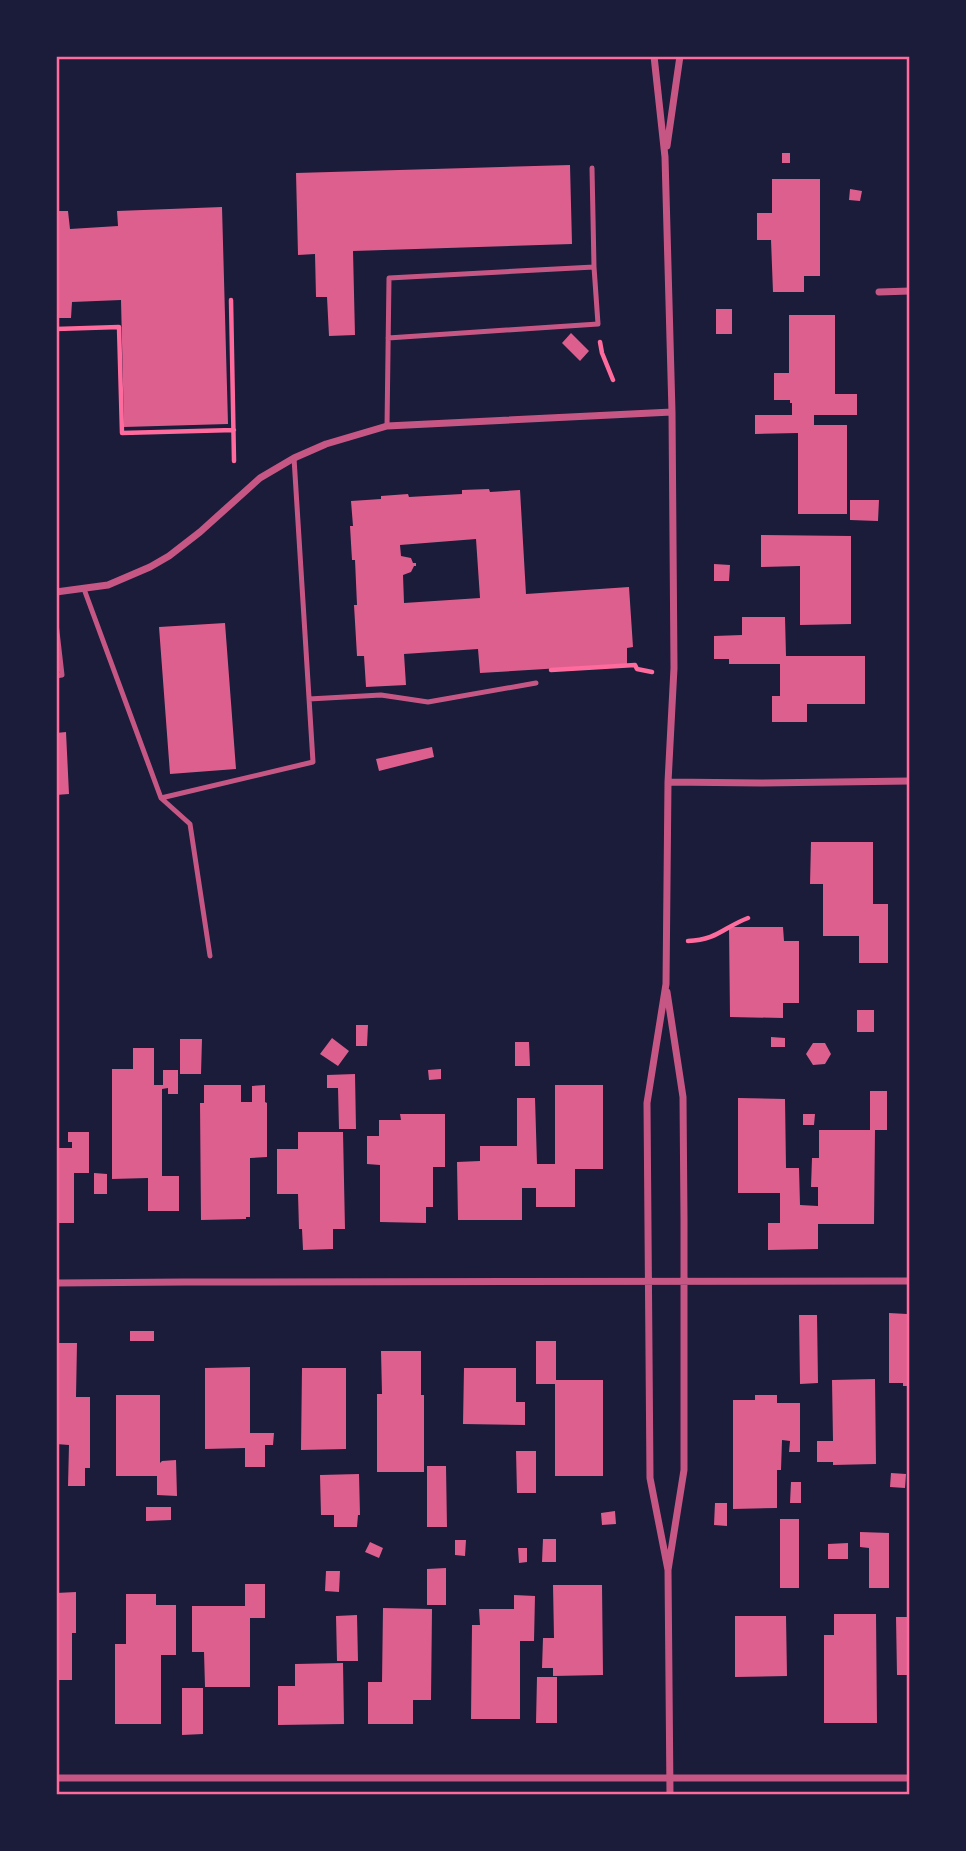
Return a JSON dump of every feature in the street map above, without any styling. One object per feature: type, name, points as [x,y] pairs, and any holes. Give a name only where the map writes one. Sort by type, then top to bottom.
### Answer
[{"type":"street","points":[[654,56],[665,157],[672,412],[674,668],[668,782],[666,984],[683,1097],[684,1470],[668,1570],[670,1795]]},
{"type":"street","points":[[665,157],[680,56]]},
{"type":"street","points":[[879,292],[910,291]]},
{"type":"street","points":[[56,592],[108,585],[150,567],[200,532],[260,478],[294,458],[327,444],[387,426],[672,412]]},
{"type":"street","points":[[668,782],[910,781]]},
{"type":"street","points":[[666,984],[647,1103],[650,1478],[668,1570]]},
{"type":"street","points":[[56,1283],[910,1282]]},
{"type":"street","points":[[56,1778],[910,1778]]},
{"type":"lane","points":[[388,338],[598,324],[592,168]]},
{"type":"lane","points":[[387,426],[389,278],[594,267]]},
{"type":"lane","points":[[161,798],[313,762],[294,458]]},
{"type":"lane","points":[[84,589],[161,798],[190,824],[209,956]]},
{"type":"lane","points":[[56,622],[62,675],[56,676]]},
{"type":"lane","points":[[309,699],[381,695],[428,702],[536,683]]},
{"type":"path","points":[[231,300],[234,461]]},
{"type":"path","points":[[598,324],[602,353],[613,380]]},
{"type":"path","points":[[56,329],[119,327],[122,433],[234,430]]},
{"type":"path","points":[[536,683],[546,671],[635,665],[637,669],[652,672]]},
{"type":"path","points":[[666,942],[704,941],[748,918]]},
{"type":"building","points":[[782,153],[790,153],[790,163],[782,163]]},
{"type":"building","points":[[570,165],[572,244],[353,251],[355,335],[329,336],[327,297],[316,297],[315,254],[298,255],[296,173]]},
{"type":"building","points":[[772,179],[820,179],[820,276],[804,276],[804,292],[773,292],[771,240],[757,240],[757,213],[772,213]]},
{"type":"building","points":[[850,189],[862,191],[860,201],[849,200]]},
{"type":"building","points":[[222,207],[228,424],[124,427],[121,300],[72,302],[71,318],[56,318],[56,211],[68,211],[70,229],[118,226],[117,211]]},
{"type":"building","points":[[716,309],[732,309],[732,334],[716,334]]},
{"type":"building","points":[[789,315],[835,315],[835,394],[857,394],[857,415],[814,415],[814,425],[847,425],[847,514],[798,514],[798,433],[755,434],[755,415],[792,415],[790,400],[774,400],[774,373],[789,373]]},
{"type":"building","points":[[571,333],[589,351],[580,361],[562,343]]},
{"type":"building","points":[[462,490],[520,490],[526,594],[629,587],[633,647],[627,648],[627,664],[480,673],[478,649],[404,654],[406,685],[366,687],[364,656],[357,656],[351,501],[408,494],[409,497],[462,494]],"holes":[[[476,539],[480,598],[404,603],[403,575],[411,572],[416,563],[413,563],[411,558],[401,556],[400,545]]]},
{"type":"building","points":[[850,500],[879,500],[878,521],[850,520]]},
{"type":"building","points":[[761,535],[851,536],[851,624],[800,625],[800,566],[761,567]]},
{"type":"building","points":[[714,564],[730,565],[729,581],[714,581]]},
{"type":"building","points":[[742,617],[785,617],[786,656],[865,656],[865,704],[807,704],[807,722],[772,722],[772,696],[780,696],[780,664],[729,664],[729,659],[714,659],[714,636],[742,635]]},
{"type":"building","points":[[225,623],[236,769],[170,774],[159,627]]},
{"type":"building","points":[[66,732],[69,794],[56,795],[56,733]]},
{"type":"building","points":[[432,747],[434,757],[379,771],[376,759]]},
{"type":"building","points":[[811,842],[873,842],[873,904],[888,904],[888,963],[859,963],[859,936],[823,936],[823,884],[810,884]]},
{"type":"building","points":[[729,927],[783,927],[784,941],[799,941],[799,1003],[783,1003],[783,1018],[730,1017]]},
{"type":"building","points":[[857,1010],[874,1010],[874,1032],[857,1032]]},
{"type":"building","points":[[356,1025],[368,1025],[367,1046],[356,1046]]},
{"type":"building","points":[[771,1037],[785,1038],[785,1047],[771,1047]]},
{"type":"building","points":[[332,1038],[349,1051],[338,1066],[320,1054]]},
{"type":"building","points":[[180,1039],[202,1039],[201,1074],[180,1074]]},
{"type":"building","points":[[515,1042],[529,1042],[530,1066],[515,1066]]},
{"type":"building","points":[[813,1043],[825,1043],[831,1054],[825,1064],[813,1065],[806,1054]]},
{"type":"building","points":[[133,1048],[154,1048],[154,1085],[163,1085],[163,1070],[178,1070],[178,1094],[168,1094],[168,1088],[162,1089],[162,1176],[179,1176],[179,1211],[148,1211],[148,1178],[112,1179],[112,1069],[133,1069]]},
{"type":"building","points":[[441,1069],[441,1079],[429,1080],[428,1070]]},
{"type":"building","points":[[355,1074],[356,1129],[339,1129],[338,1088],[327,1088],[327,1075]]},
{"type":"building","points":[[204,1085],[241,1085],[241,1102],[252,1102],[252,1086],[265,1085],[267,1157],[250,1158],[250,1217],[246,1219],[201,1220],[200,1103],[204,1103]]},
{"type":"building","points":[[555,1085],[603,1085],[603,1169],[575,1169],[575,1207],[536,1207],[536,1188],[522,1188],[522,1220],[458,1220],[457,1162],[480,1161],[480,1146],[517,1146],[517,1098],[535,1098],[537,1164],[555,1164]]},
{"type":"building","points":[[870,1091],[887,1091],[887,1130],[875,1130],[874,1224],[818,1224],[818,1249],[768,1250],[768,1223],[780,1223],[780,1193],[738,1193],[738,1098],[785,1099],[786,1168],[799,1168],[800,1205],[818,1206],[818,1187],[811,1187],[812,1158],[819,1158],[819,1130],[870,1130]]},
{"type":"building","points":[[400,1114],[445,1114],[445,1167],[433,1167],[433,1207],[426,1207],[426,1223],[380,1222],[380,1165],[367,1164],[367,1136],[379,1136],[379,1120],[401,1120]]},
{"type":"building","points":[[803,1114],[815,1114],[814,1125],[803,1125]]},
{"type":"building","points":[[68,1132],[89,1132],[89,1173],[74,1173],[74,1223],[56,1223],[56,1148],[72,1148],[72,1142],[68,1142]]},
{"type":"building","points":[[298,1132],[343,1132],[345,1229],[333,1229],[333,1249],[303,1250],[302,1229],[299,1229],[298,1194],[277,1194],[277,1149],[298,1149]]},
{"type":"building","points":[[94,1173],[107,1174],[107,1194],[94,1194]]},
{"type":"building","points":[[889,1313],[907,1314],[910,1386],[889,1383]]},
{"type":"building","points":[[799,1315],[817,1315],[818,1383],[800,1384]]},
{"type":"building","points":[[130,1331],[154,1331],[154,1341],[130,1341]]},
{"type":"building","points":[[536,1341],[556,1341],[556,1380],[603,1380],[603,1476],[555,1476],[555,1384],[536,1384]]},
{"type":"building","points":[[56,1343],[77,1343],[76,1397],[90,1397],[90,1468],[85,1468],[85,1486],[68,1486],[69,1445],[56,1444]]},
{"type":"building","points":[[381,1351],[421,1351],[424,1472],[377,1472],[377,1394],[382,1394]]},
{"type":"building","points":[[250,1367],[250,1433],[274,1433],[273,1445],[265,1445],[265,1467],[245,1467],[245,1448],[205,1449],[205,1368]]},
{"type":"building","points":[[302,1368],[346,1368],[346,1449],[301,1450]]},
{"type":"building","points":[[464,1368],[516,1368],[516,1402],[525,1402],[525,1425],[463,1424]]},
{"type":"building","points":[[875,1379],[876,1464],[833,1465],[833,1462],[817,1462],[817,1441],[833,1441],[832,1380]]},
{"type":"building","points":[[116,1395],[160,1395],[160,1463],[176,1460],[177,1496],[157,1495],[157,1476],[116,1476]]},
{"type":"building","points":[[755,1395],[777,1395],[777,1403],[800,1403],[800,1452],[789,1452],[790,1441],[782,1440],[781,1470],[777,1470],[777,1508],[733,1509],[733,1400],[755,1400]]},
{"type":"building","points":[[516,1451],[536,1451],[536,1493],[517,1493]]},
{"type":"building","points":[[427,1466],[446,1466],[447,1527],[427,1527]]},
{"type":"building","points":[[891,1473],[906,1474],[905,1488],[890,1487]]},
{"type":"building","points":[[359,1474],[360,1515],[357,1527],[334,1527],[334,1515],[321,1515],[320,1475]]},
{"type":"building","points":[[791,1482],[801,1482],[801,1503],[790,1503]]},
{"type":"building","points":[[715,1503],[727,1503],[727,1526],[714,1525]]},
{"type":"building","points":[[146,1507],[171,1507],[171,1520],[146,1521]]},
{"type":"building","points":[[615,1511],[616,1524],[602,1525],[601,1513]]},
{"type":"building","points":[[780,1519],[799,1519],[799,1588],[780,1588]]},
{"type":"building","points":[[860,1532],[889,1533],[889,1588],[869,1588],[869,1548],[860,1547]]},
{"type":"building","points":[[543,1539],[556,1539],[556,1562],[542,1562]]},
{"type":"building","points":[[455,1540],[466,1540],[465,1556],[455,1555]]},
{"type":"building","points":[[370,1542],[383,1548],[379,1558],[365,1552]]},
{"type":"building","points":[[848,1543],[848,1559],[828,1559],[828,1544]]},
{"type":"building","points":[[518,1548],[527,1548],[527,1562],[519,1563]]},
{"type":"building","points":[[446,1568],[446,1605],[427,1605],[427,1569]]},
{"type":"building","points":[[326,1571],[340,1571],[339,1592],[325,1591]]},
{"type":"building","points":[[245,1584],[265,1584],[265,1618],[250,1618],[250,1687],[205,1687],[204,1652],[192,1652],[192,1606],[245,1606]]},
{"type":"building","points":[[553,1585],[602,1585],[603,1675],[553,1676],[553,1668],[542,1668],[543,1638],[554,1638]]},
{"type":"building","points":[[76,1592],[76,1633],[72,1633],[72,1680],[56,1680],[56,1593]]},
{"type":"building","points":[[126,1594],[156,1594],[156,1605],[176,1605],[176,1655],[161,1655],[161,1724],[115,1724],[115,1644],[126,1644]]},
{"type":"building","points":[[514,1595],[535,1596],[534,1641],[520,1641],[520,1719],[471,1719],[472,1625],[480,1625],[479,1609],[514,1609]]},
{"type":"building","points":[[383,1608],[432,1609],[431,1700],[413,1700],[413,1724],[368,1724],[368,1682],[382,1682]]},
{"type":"building","points":[[834,1614],[876,1614],[877,1723],[824,1723],[824,1635],[834,1635]]},
{"type":"building","points":[[357,1615],[358,1661],[337,1661],[336,1616]]},
{"type":"building","points":[[735,1616],[786,1616],[787,1676],[735,1677]]},
{"type":"building","points":[[896,1617],[910,1617],[910,1675],[897,1675]]},
{"type":"building","points":[[343,1663],[344,1724],[278,1725],[278,1686],[295,1686],[295,1664]]},
{"type":"building","points":[[537,1677],[557,1677],[557,1723],[536,1723]]},
{"type":"building","points":[[182,1688],[203,1688],[203,1734],[182,1735]]}]
